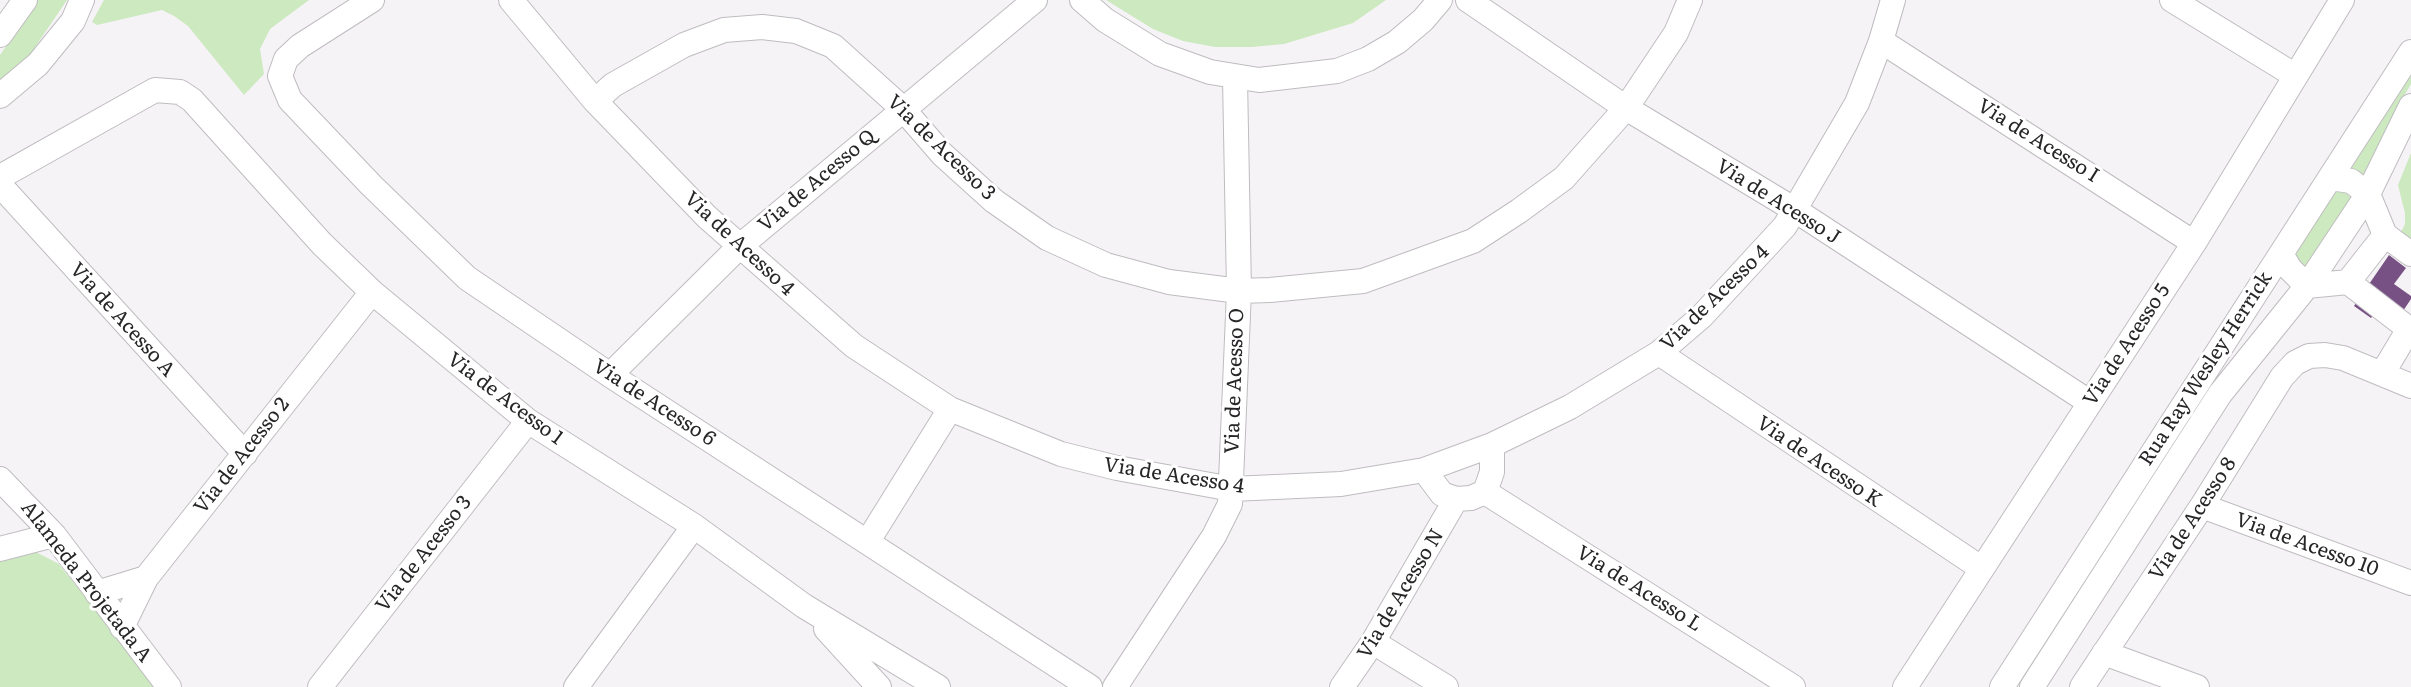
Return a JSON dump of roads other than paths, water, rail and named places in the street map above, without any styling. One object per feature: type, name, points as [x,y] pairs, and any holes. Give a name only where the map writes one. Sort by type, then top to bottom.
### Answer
[{"type":"street","points":[[0,35],[25,0]]},
{"type":"street","points":[[0,96],[38,64],[73,21],[82,0]]},
{"type":"street","name":"Via de Acesso 6","points":[[372,0],[300,46],[286,59],[280,76],[290,100],[371,185],[467,278],[610,375],[1090,687]]},
{"type":"street","name":"Via de Acesso 4","points":[[511,0],[595,101],[707,217],[854,346],[950,409],[1060,454],[1117,468],[1232,489],[1341,484],[1425,470],[1492,445],[1570,407],[1659,353],[1701,317],[1776,239],[1857,103],[1881,41],[1893,0]]},
{"type":"street","name":"Via de Acesso Q","points":[[610,375],[739,247],[1035,0]]},
{"type":"street","points":[[1082,0],[1105,20],[1160,54],[1235,78],[1258,80],[1337,71],[1368,59],[1397,42],[1423,20],[1440,0]]},
{"type":"street","name":"Via de Acesso J","points":[[1468,0],[1626,108],[1795,210],[2090,402]]},
{"type":"street","name":"Via de Acesso 3","points":[[595,101],[613,85],[684,45],[724,30],[762,27],[796,31],[833,46],[903,110],[942,154],[994,201],[1047,238],[1106,265],[1169,282],[1239,291],[1270,291],[1363,280],[1473,241],[1564,178],[1626,108],[1676,33],[1690,0]]},
{"type":"street","points":[[2172,0],[2294,75]]},
{"type":"street","name":"Via de Acesso 5","points":[[1905,687],[2194,243],[2294,75],[2342,0]]},
{"type":"street","name":"Via de Acesso I","points":[[1881,41],[2194,243]]},
{"type":"street","name":"Rua Ray Wesley Herrick","points":[[2002,687],[2411,52]]},
{"type":"street","name":"Via de Acesso O","points":[[1115,687],[1228,512],[1232,489],[1239,291],[1235,78]]},
{"type":"street","name":"Via de Acesso 1","points":[[0,177],[155,90],[180,92],[192,100],[322,244],[372,292],[528,422],[694,526],[804,606],[938,687]]},
{"type":"street","name":"Rua Ray Wesley Herrick","points":[[2032,687],[2220,394],[2307,286],[2368,194],[2411,106]]},
{"type":"street","points":[[2330,178],[2351,181],[2368,194],[2385,236],[2411,254]]},
{"type":"street","name":"Via de Acesso A","points":[[0,185],[245,454]]},
{"type":"street","points":[[2348,282],[2385,236]]},
{"type":"street","points":[[2281,254],[2290,269],[2307,286],[2348,282],[2410,331],[2382,374],[2411,386]]},
{"type":"street","name":"Via de Acesso 2","points":[[122,627],[146,578],[372,292]]},
{"type":"street","name":"Via de Acesso K","points":[[1659,353],[1981,568]]},
{"type":"street","name":"Via de Acesso 8","points":[[2082,687],[2202,506],[2282,377],[2295,363],[2309,356],[2325,355],[2343,358],[2382,374]]},
{"type":"street","points":[[868,541],[950,409]]},
{"type":"street","name":"Via de Acesso 3","points":[[320,687],[528,422]]},
{"type":"street","points":[[1425,470],[1442,494],[1456,499],[1472,498],[1485,492],[1492,472],[1492,445]]},
{"type":"street","name":"Alameda Projetada A","points":[[0,479],[54,535],[169,687]]},
{"type":"street","name":"Via de Acesso L","points":[[1485,492],[1793,687]]},
{"type":"street","name":"Via de Acesso N","points":[[1342,687],[1373,642],[1456,499]]},
{"type":"street","name":"Via de Acesso 10","points":[[2202,506],[2411,583]]},
{"type":"street","points":[[580,686],[694,526]]},
{"type":"street","points":[[0,549],[54,535]]},
{"type":"street","points":[[97,592],[146,578]]},
{"type":"street","points":[[804,606],[879,687]]},
{"type":"street","points":[[1373,642],[1446,687]]},
{"type":"street","points":[[2104,653],[2197,687]]}]
